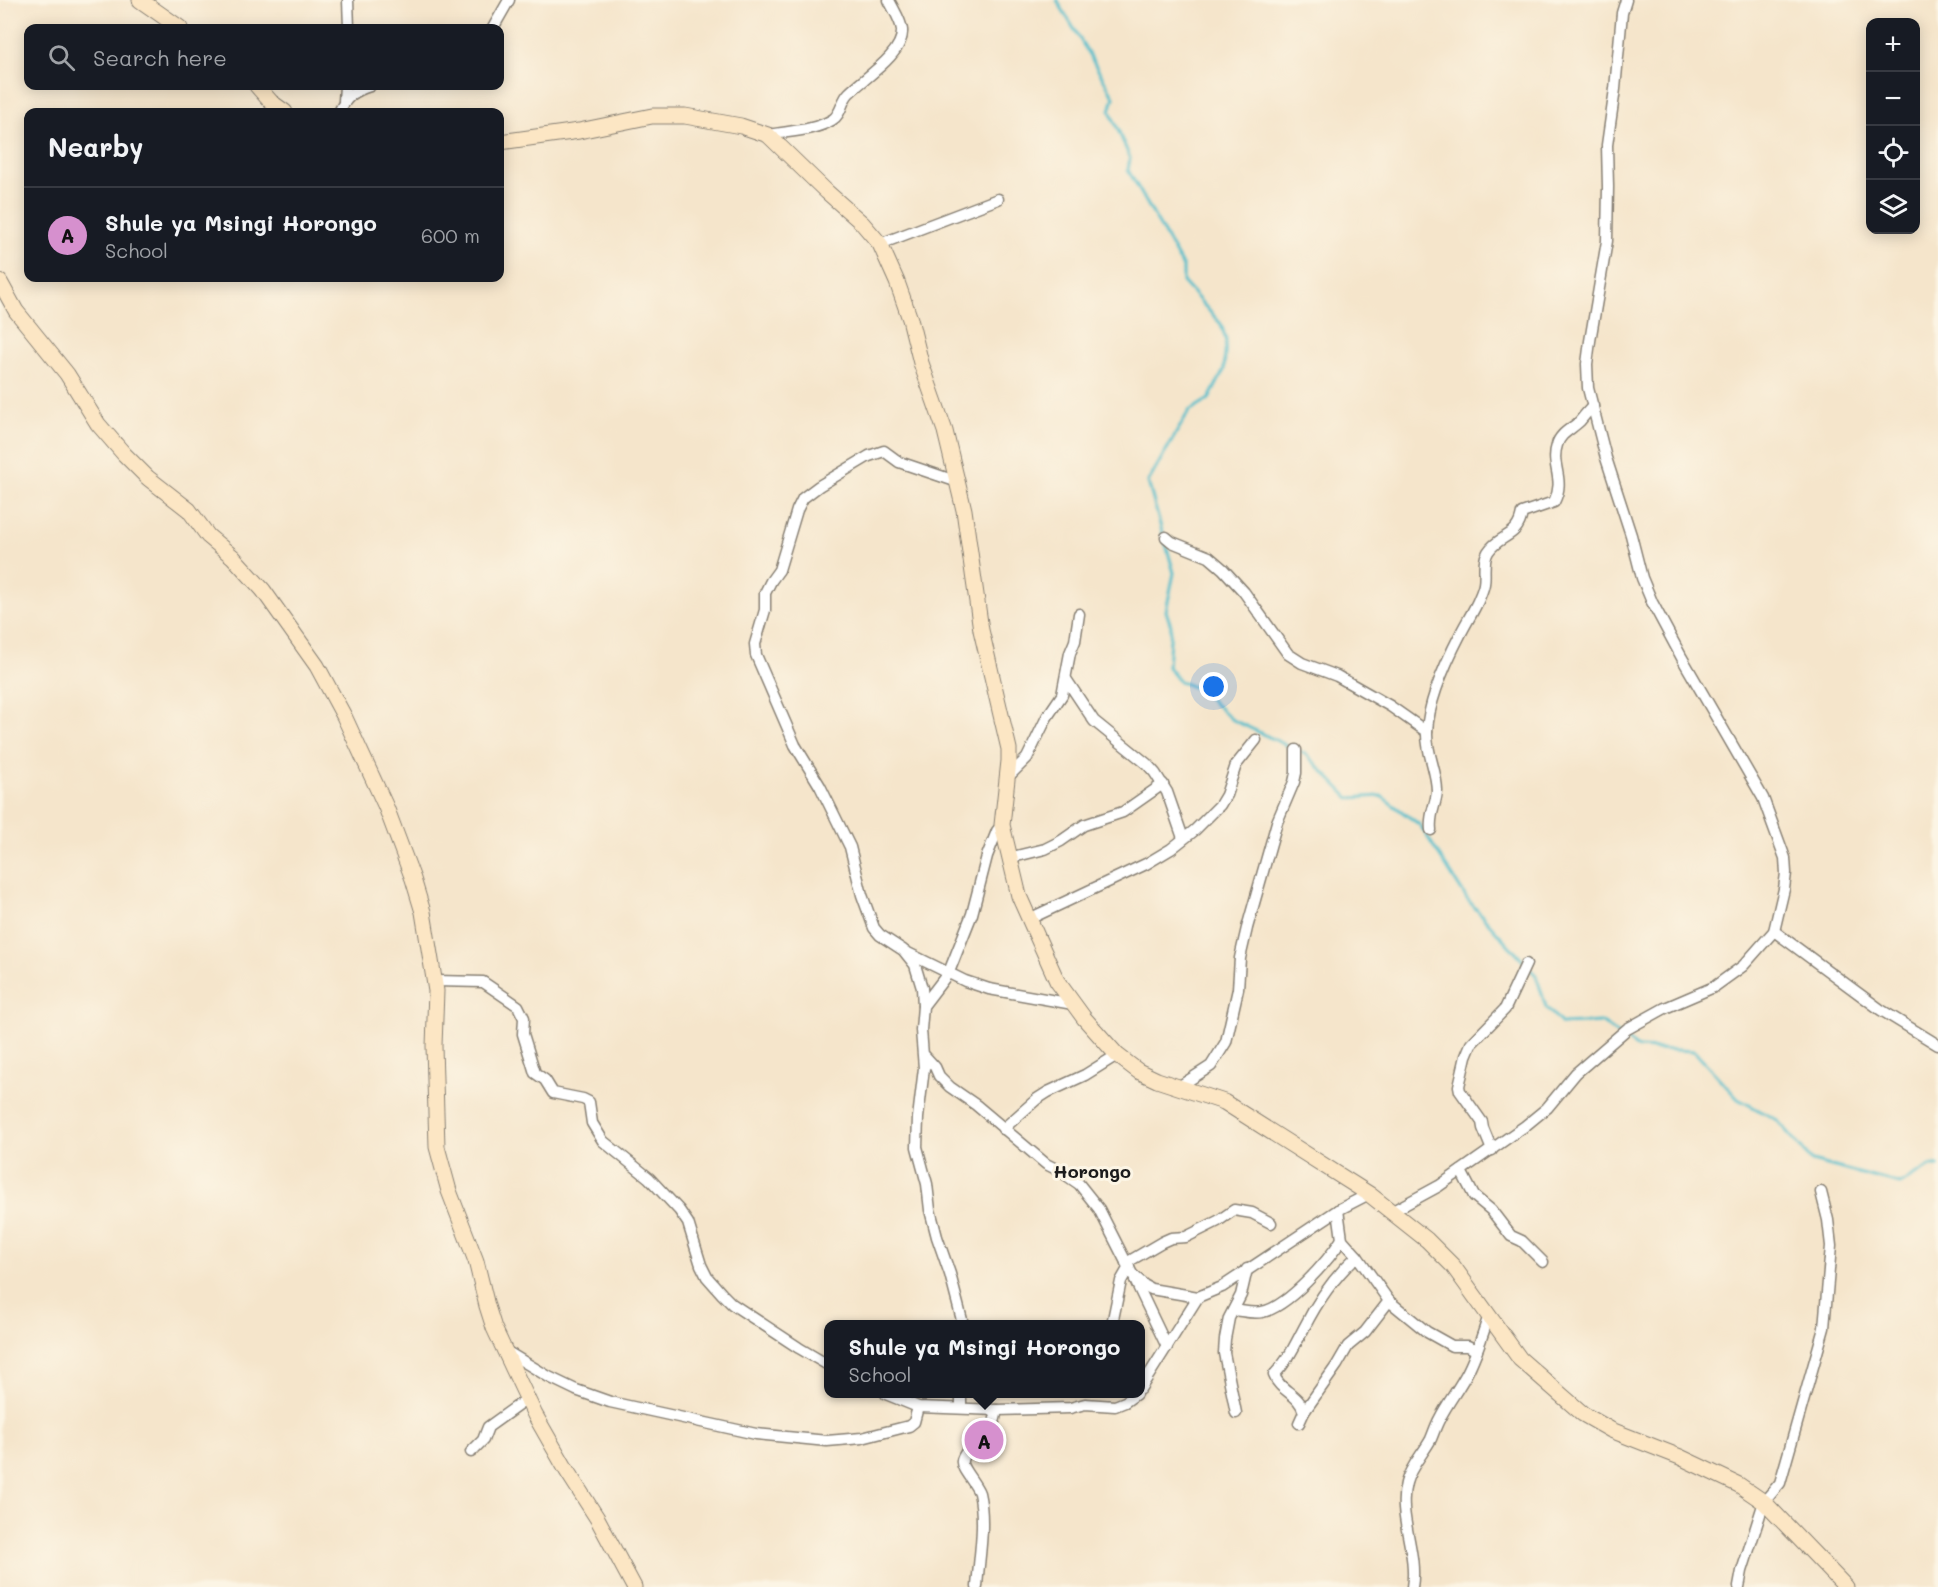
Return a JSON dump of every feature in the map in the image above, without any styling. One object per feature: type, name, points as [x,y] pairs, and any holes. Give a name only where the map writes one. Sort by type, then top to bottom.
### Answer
[{"type":"street","points":[[140,0],[174,24]]},
{"type":"street","points":[[348,0],[349,24]]},
{"type":"street","points":[[495,24],[508,0]]},
{"type":"street","points":[[768,135],[816,128],[835,118],[847,95],[886,60],[898,42],[902,33],[901,27],[889,0]]},
{"type":"street","points":[[1393,1211],[1461,1171],[1547,1108],[1576,1073],[1627,1029],[1665,1008],[1714,987],[1743,966],[1774,931],[1786,873],[1785,858],[1763,798],[1652,602],[1642,578],[1588,388],[1587,364],[1607,241],[1607,145],[1616,89],[1621,21],[1626,0]]},
{"type":"street","points":[[261,90],[280,108]]},
{"type":"street","points":[[344,101],[345,90]]},
{"type":"street","points":[[341,108],[350,95],[361,90]]},
{"type":"street","points":[[504,141],[579,131],[652,116],[685,116],[741,126],[768,135],[862,223],[880,244],[894,274],[910,319],[921,363],[945,431],[966,522],[981,630],[1009,749],[1002,825],[1009,858],[1019,896],[1029,919],[1057,981],[1073,1004],[1117,1055],[1137,1071],[1231,1106],[1393,1211],[1453,1266],[1520,1359],[1583,1414],[1611,1430],[1739,1485],[1764,1502],[1846,1587]]},
{"type":"street","points":[[880,244],[998,199]]},
{"type":"street","points":[[0,282],[16,311],[67,374],[99,424],[124,454],[148,478],[189,510],[208,536],[233,557],[263,590],[317,666],[353,736],[386,807],[423,912],[435,981],[434,1056],[438,1151],[449,1191],[476,1261],[490,1317],[527,1399],[567,1471],[597,1518],[634,1587]]},
{"type":"street","points":[[1431,830],[1430,818],[1437,789],[1427,732],[1442,675],[1484,584],[1488,553],[1512,534],[1520,524],[1522,513],[1554,502],[1560,490],[1555,457],[1557,444],[1563,434],[1578,423],[1593,406]]},
{"type":"street","points":[[958,482],[898,462],[884,452],[869,456],[807,495],[797,510],[779,570],[765,593],[765,610],[755,644],[756,655],[795,745],[820,786],[850,848],[862,895],[874,928],[880,935],[903,950],[965,981],[989,989],[1073,1004]]},
{"type":"street","points":[[1166,537],[1209,557],[1223,569],[1244,592],[1288,654],[1302,663],[1337,676],[1390,706],[1427,732]]},
{"type":"street","points":[[1007,778],[1027,758],[1047,717],[1062,695],[1079,614]]},
{"type":"street","points":[[1066,679],[1094,721],[1147,764],[1163,784],[1184,838]]},
{"type":"street","points":[[1029,919],[1146,864],[1171,849],[1195,830],[1220,805],[1226,795],[1236,765],[1256,740]]},
{"type":"street","points":[[1180,1086],[1211,1066],[1226,1042],[1238,989],[1240,958],[1247,928],[1278,822],[1294,782],[1296,750]]},
{"type":"street","points":[[1009,858],[1045,849],[1068,837],[1084,825],[1124,812],[1163,784]]},
{"type":"street","points":[[923,1006],[949,972],[972,914],[987,856],[997,831],[1002,825]]},
{"type":"street","points":[[1774,931],[1881,1010],[1938,1045]]},
{"type":"street","points":[[903,950],[915,965],[922,988],[921,1030],[925,1056],[917,1147],[937,1237],[962,1320]]},
{"type":"street","points":[[1492,1150],[1482,1122],[1461,1094],[1459,1086],[1471,1044],[1505,1009],[1526,964]]},
{"type":"street","points":[[435,981],[483,982],[518,1006],[524,1018],[523,1034],[534,1072],[545,1080],[553,1093],[589,1102],[592,1123],[603,1141],[649,1178],[688,1223],[707,1277],[732,1304],[824,1363]]},
{"type":"street","points":[[1003,1129],[1037,1099],[1085,1075],[1117,1055]]},
{"type":"street","points":[[925,1056],[939,1076],[950,1086],[1046,1164],[1079,1184],[1091,1196],[1167,1347]]},
{"type":"street","points":[[1461,1171],[1474,1196],[1491,1210],[1510,1236],[1522,1241],[1543,1262]]},
{"type":"street","points":[[1739,1587],[1764,1502],[1780,1484],[1824,1328],[1831,1246],[1821,1192]]},
{"type":"street","points":[[1129,1268],[1144,1285],[1151,1289],[1198,1297],[1222,1287],[1338,1210],[1369,1194]]},
{"type":"street","points":[[1113,1320],[1122,1281],[1129,1268],[1162,1242],[1171,1238],[1186,1237],[1234,1210],[1252,1213],[1271,1223]]},
{"type":"street","points":[[1338,1210],[1342,1239],[1389,1301],[1427,1332],[1452,1346],[1468,1347],[1477,1351]]},
{"type":"street","points":[[1234,1310],[1261,1312],[1294,1294],[1321,1267],[1342,1239]]},
{"type":"street","points":[[1304,1412],[1300,1401],[1280,1386],[1274,1375],[1291,1356],[1303,1329],[1328,1286],[1357,1256]]},
{"type":"street","points":[[1236,1413],[1224,1353],[1228,1322],[1241,1295],[1247,1269]]},
{"type":"street","points":[[1145,1381],[1198,1297]]},
{"type":"street","points":[[1299,1423],[1348,1346],[1365,1332],[1389,1301]]},
{"type":"street","points":[[1412,1587],[1414,1565],[1403,1496],[1406,1481],[1477,1351],[1489,1315]]},
{"type":"street","points":[[506,1351],[549,1377],[610,1402],[769,1436],[827,1441],[862,1438],[909,1426],[914,1422],[918,1407]]},
{"type":"street","points":[[896,1398],[918,1407],[997,1410],[1070,1408],[1085,1404],[1115,1406],[1130,1398]]},
{"type":"street","points":[[961,1398],[961,1407]]},
{"type":"street","points":[[1085,1404],[1089,1398]]},
{"type":"street","points":[[471,1452],[483,1440],[488,1427],[527,1399]]},
{"type":"street","points":[[976,1587],[982,1537],[981,1505],[977,1488],[962,1467],[962,1460],[968,1449],[981,1449],[989,1444],[997,1410]]},
{"type":"waterway","points":[[1057,0],[1114,97],[1110,111],[1130,158],[1128,170],[1183,267],[1183,282],[1221,324],[1226,340],[1224,370],[1209,399],[1189,411],[1148,482],[1163,535]]},
{"type":"waterway","points":[[1165,541],[1174,573],[1166,611],[1171,626],[1168,667],[1179,681],[1200,690],[1231,719],[1307,755],[1349,798],[1381,796],[1420,825],[1467,899],[1524,962]]},
{"type":"waterway","points":[[1528,967],[1536,975],[1546,1007],[1562,1024],[1601,1022],[1638,1048],[1694,1051],[1738,1099],[1777,1120],[1812,1161],[1900,1184],[1930,1166],[1938,1166]]},
{"type":"place","name":"Shule ya Msingi Horongo","points":[[984,1440]]},
{"type":"district","name":"Horongo","points":[[1092,1172]]}]
